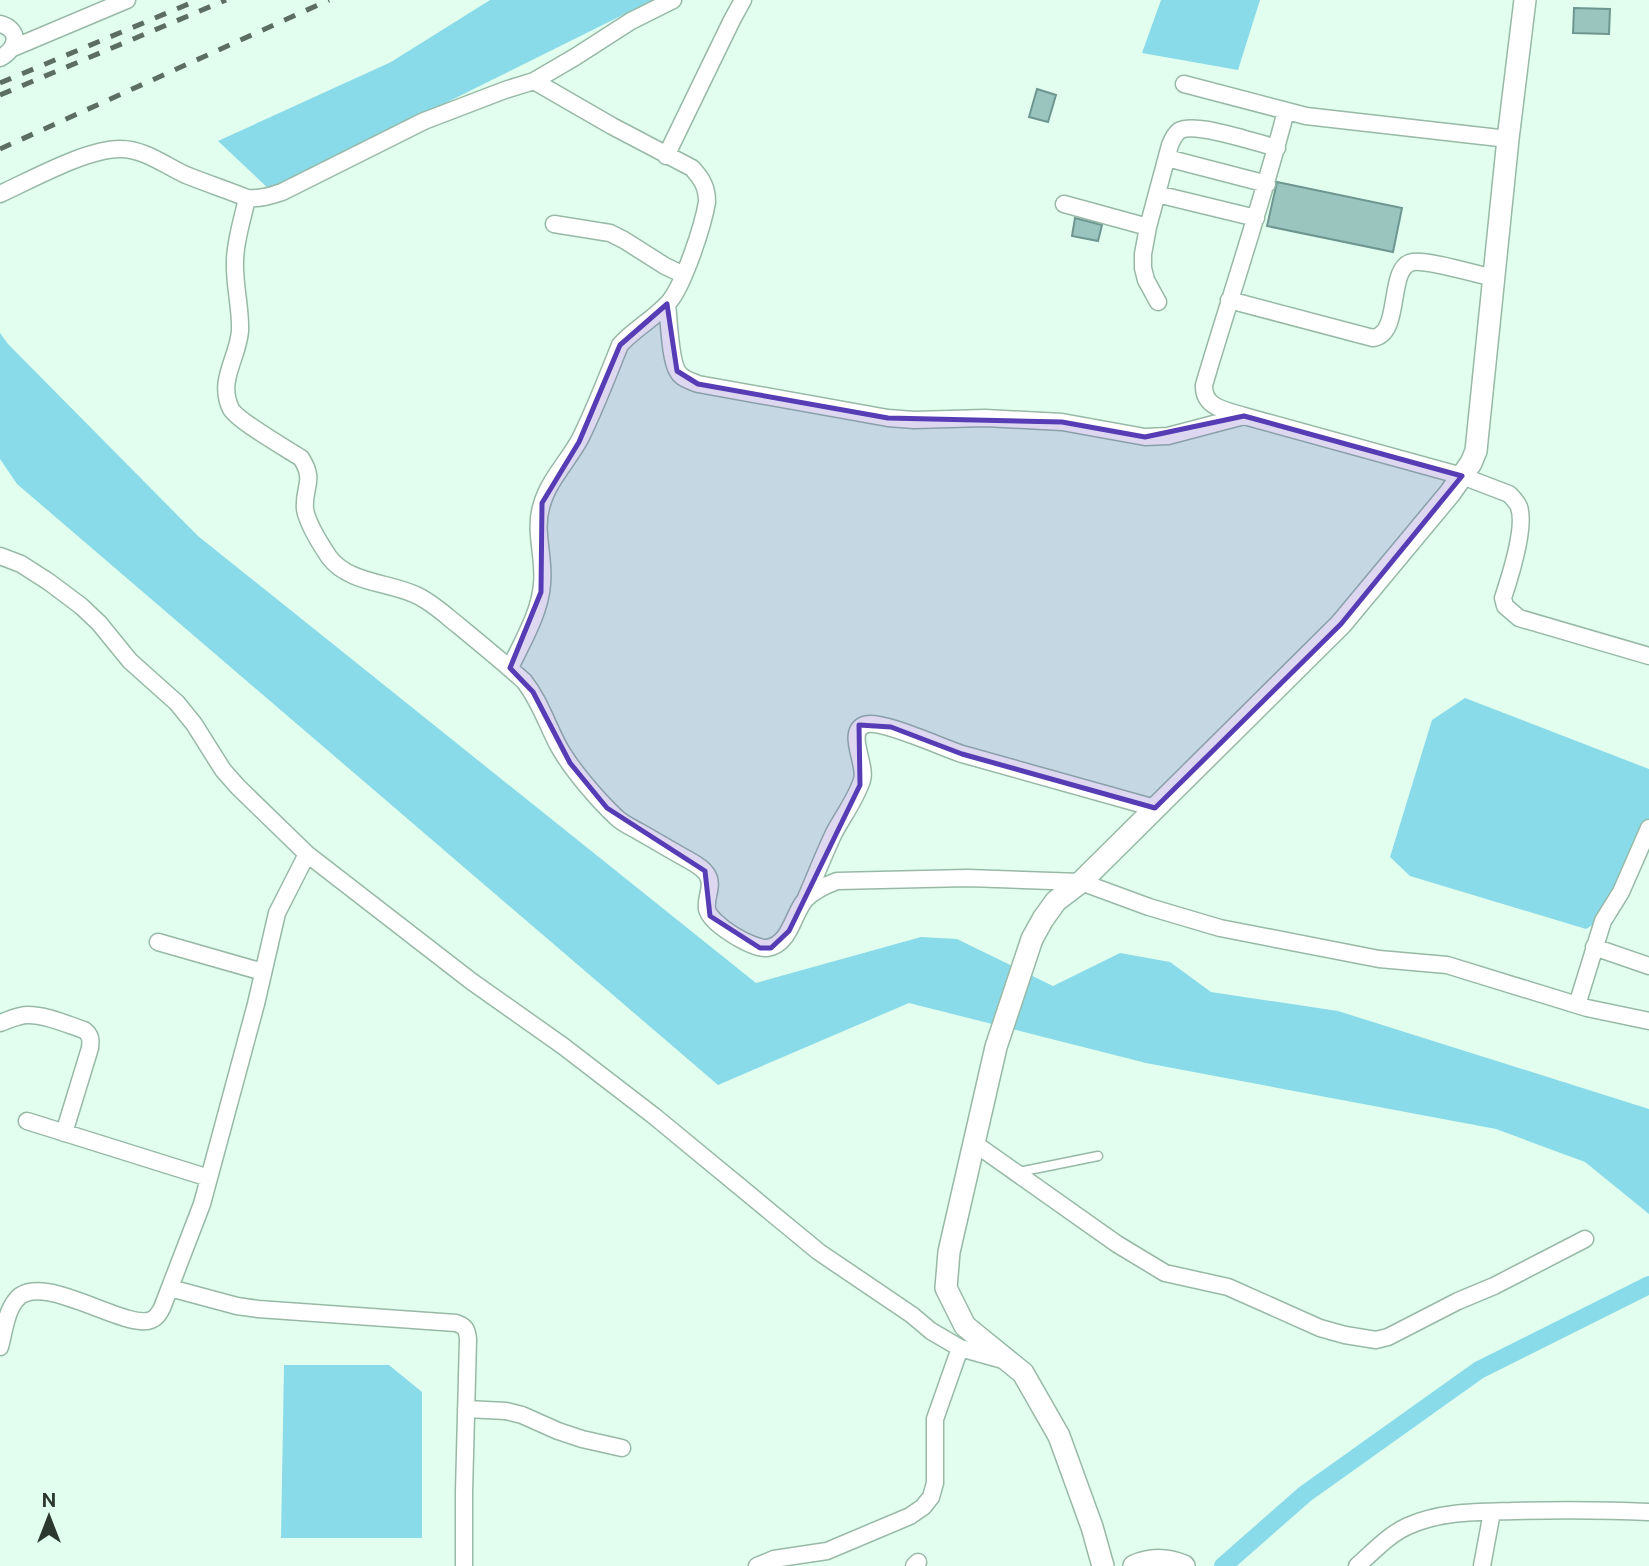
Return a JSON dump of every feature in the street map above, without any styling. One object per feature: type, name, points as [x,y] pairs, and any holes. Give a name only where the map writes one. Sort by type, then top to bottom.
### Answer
[{"type":"main road","points":[[1103,1566],[1059,1436],[1023,1373],[965,1326],[946,1288],[949,1252],[996,1046],[1032,939],[1056,901],[1080,882],[1340,624],[1450,493],[1471,463],[1476,451],[1525,0]]},
{"type":"main road","points":[[1134,1566],[1142,1562],[1170,1560],[1184,1566]]},
{"type":"street","points":[[6,53],[127,0]]},
{"type":"street","points":[[0,194],[82,158],[105,150],[123,149],[138,151],[187,175],[247,198],[271,196],[424,121],[534,81],[631,21],[673,0]]},
{"type":"street","points":[[666,156],[743,0]]},
{"type":"street","points":[[0,24],[13,31],[15,39],[6,53]]},
{"type":"street","points":[[510,668],[536,610],[541,592],[542,558],[538,517],[542,503],[550,485],[579,442],[620,345],[675,294],[684,275],[707,202],[707,190],[702,178],[692,168],[534,81]]},
{"type":"street","points":[[1184,84],[1286,111],[1330,119],[1508,139]]},
{"type":"street","points":[[1286,111],[1267,184],[1204,385],[1207,400],[1213,405],[1244,416],[1462,475],[1509,494],[1520,509],[1521,527],[1503,598],[1505,606],[1519,618],[1649,656]]},
{"type":"street","points":[[1158,302],[1146,280],[1143,254],[1174,135],[1180,130],[1200,128],[1277,148]]},
{"type":"street","points":[[1167,158],[1267,184]]},
{"type":"street","points":[[1157,194],[1256,218]]},
{"type":"street","points":[[247,198],[234,258],[240,334],[226,382],[227,398],[233,412],[301,458],[307,467],[307,518],[329,558],[339,568],[351,574],[416,595],[436,607],[524,681],[533,692],[570,763],[607,808],[619,820],[705,871],[711,886],[707,909],[717,923],[760,948],[771,948],[789,931],[832,837],[860,785],[863,775],[856,740],[858,730],[865,724],[891,727],[942,748],[1155,808]]},
{"type":"street","points":[[1064,204],[1148,227]]},
{"type":"street","points":[[554,224],[610,233],[684,275]]},
{"type":"street","points":[[1229,300],[1373,338],[1385,333],[1400,275],[1409,263],[1424,262],[1494,278]]},
{"type":"street","points":[[667,304],[677,371],[684,378],[698,384],[888,418],[985,418],[1062,422],[1145,437],[1168,436],[1244,416]]},
{"type":"street","points":[[0,556],[21,564],[48,582],[99,623],[130,661],[177,703],[194,724],[223,770],[238,787],[307,855],[471,982],[563,1046],[654,1116],[819,1252],[912,1315],[931,1331],[960,1348],[1009,1361]]},
{"type":"street","points":[[1577,1005],[1603,921],[1641,866],[1648,835]]},
{"type":"street","points":[[0,1347],[5,1307],[22,1293],[47,1293],[139,1321],[150,1321],[162,1308],[202,1204],[277,913],[307,855]]},
{"type":"street","points":[[805,900],[824,886],[837,881],[968,878],[1080,882],[1149,907],[1220,928],[1366,957],[1447,965],[1577,1005],[1649,1021]]},
{"type":"street","points":[[158,943],[263,972]]},
{"type":"street","points":[[1594,947],[1649,966]]},
{"type":"street","points":[[0,1023],[27,1015],[42,1017],[89,1034],[90,1048],[64,1133]]},
{"type":"street","points":[[27,1121],[209,1178]]},
{"type":"street","points":[[974,1143],[1117,1244],[1165,1273],[1228,1287],[1320,1328],[1362,1339],[1388,1337],[1585,1239]]},
{"type":"street","points":[[170,1288],[258,1309],[463,1325],[468,1331],[464,1566]]},
{"type":"street","points":[[757,1566],[774,1559],[827,1551],[910,1516],[923,1507],[935,1483],[935,1419],[960,1348]]},
{"type":"street","points":[[466,1409],[506,1411],[582,1439],[622,1448]]},
{"type":"street","points":[[1482,1566],[1492,1511]]},
{"type":"street","points":[[1357,1566],[1390,1537],[1408,1526],[1441,1515],[1492,1511],[1649,1512]]},
{"type":"lane","points":[[1016,1173],[1098,1156]]},
{"type":"highlighted area","points":[[667,304],[677,371],[698,384],[888,418],[1062,422],[1145,437],[1244,416],[1462,476],[1341,624],[1155,808],[962,754],[891,727],[859,725],[860,785],[789,931],[771,948],[760,948],[710,916],[705,871],[607,808],[570,763],[533,692],[510,668],[541,592],[542,503],[579,442],[620,345]]},
{"type":"water","points":[[490,0],[653,0],[270,190],[218,141],[391,62]]},
{"type":"water","points":[[1161,0],[1260,0],[1238,70],[1142,53]]},
{"type":"water","points":[[0,333],[198,536],[756,983],[921,937],[957,939],[1053,986],[1120,953],[1170,962],[1211,992],[1338,1011],[1649,1109],[1649,1214],[1585,1162],[1496,1129],[1146,1063],[909,1003],[718,1085],[17,484],[0,459]]},
{"type":"water","points":[[1465,698],[1649,769],[1649,837],[1622,906],[1586,929],[1410,876],[1390,857],[1432,720]]},
{"type":"water","points":[[284,1365],[389,1365],[422,1392],[422,1538],[281,1538]]},
{"type":"building","points":[[1574,8],[1610,9],[1609,34],[1573,33]]},
{"type":"building","points":[[1037,89],[1056,95],[1048,122],[1029,117]]},
{"type":"building","points":[[1277,182],[1402,208],[1393,252],[1267,226]]},
{"type":"building","points":[[1075,218],[1102,225],[1098,241],[1072,236]]},
{"type":"waterway","points":[[1223,1566],[1305,1494],[1479,1370],[1649,1285]]},
{"type":"railway","points":[[0,83],[198,0]]},
{"type":"railway","points":[[0,95],[226,0]]},
{"type":"railway","points":[[0,149],[329,0]]}]
